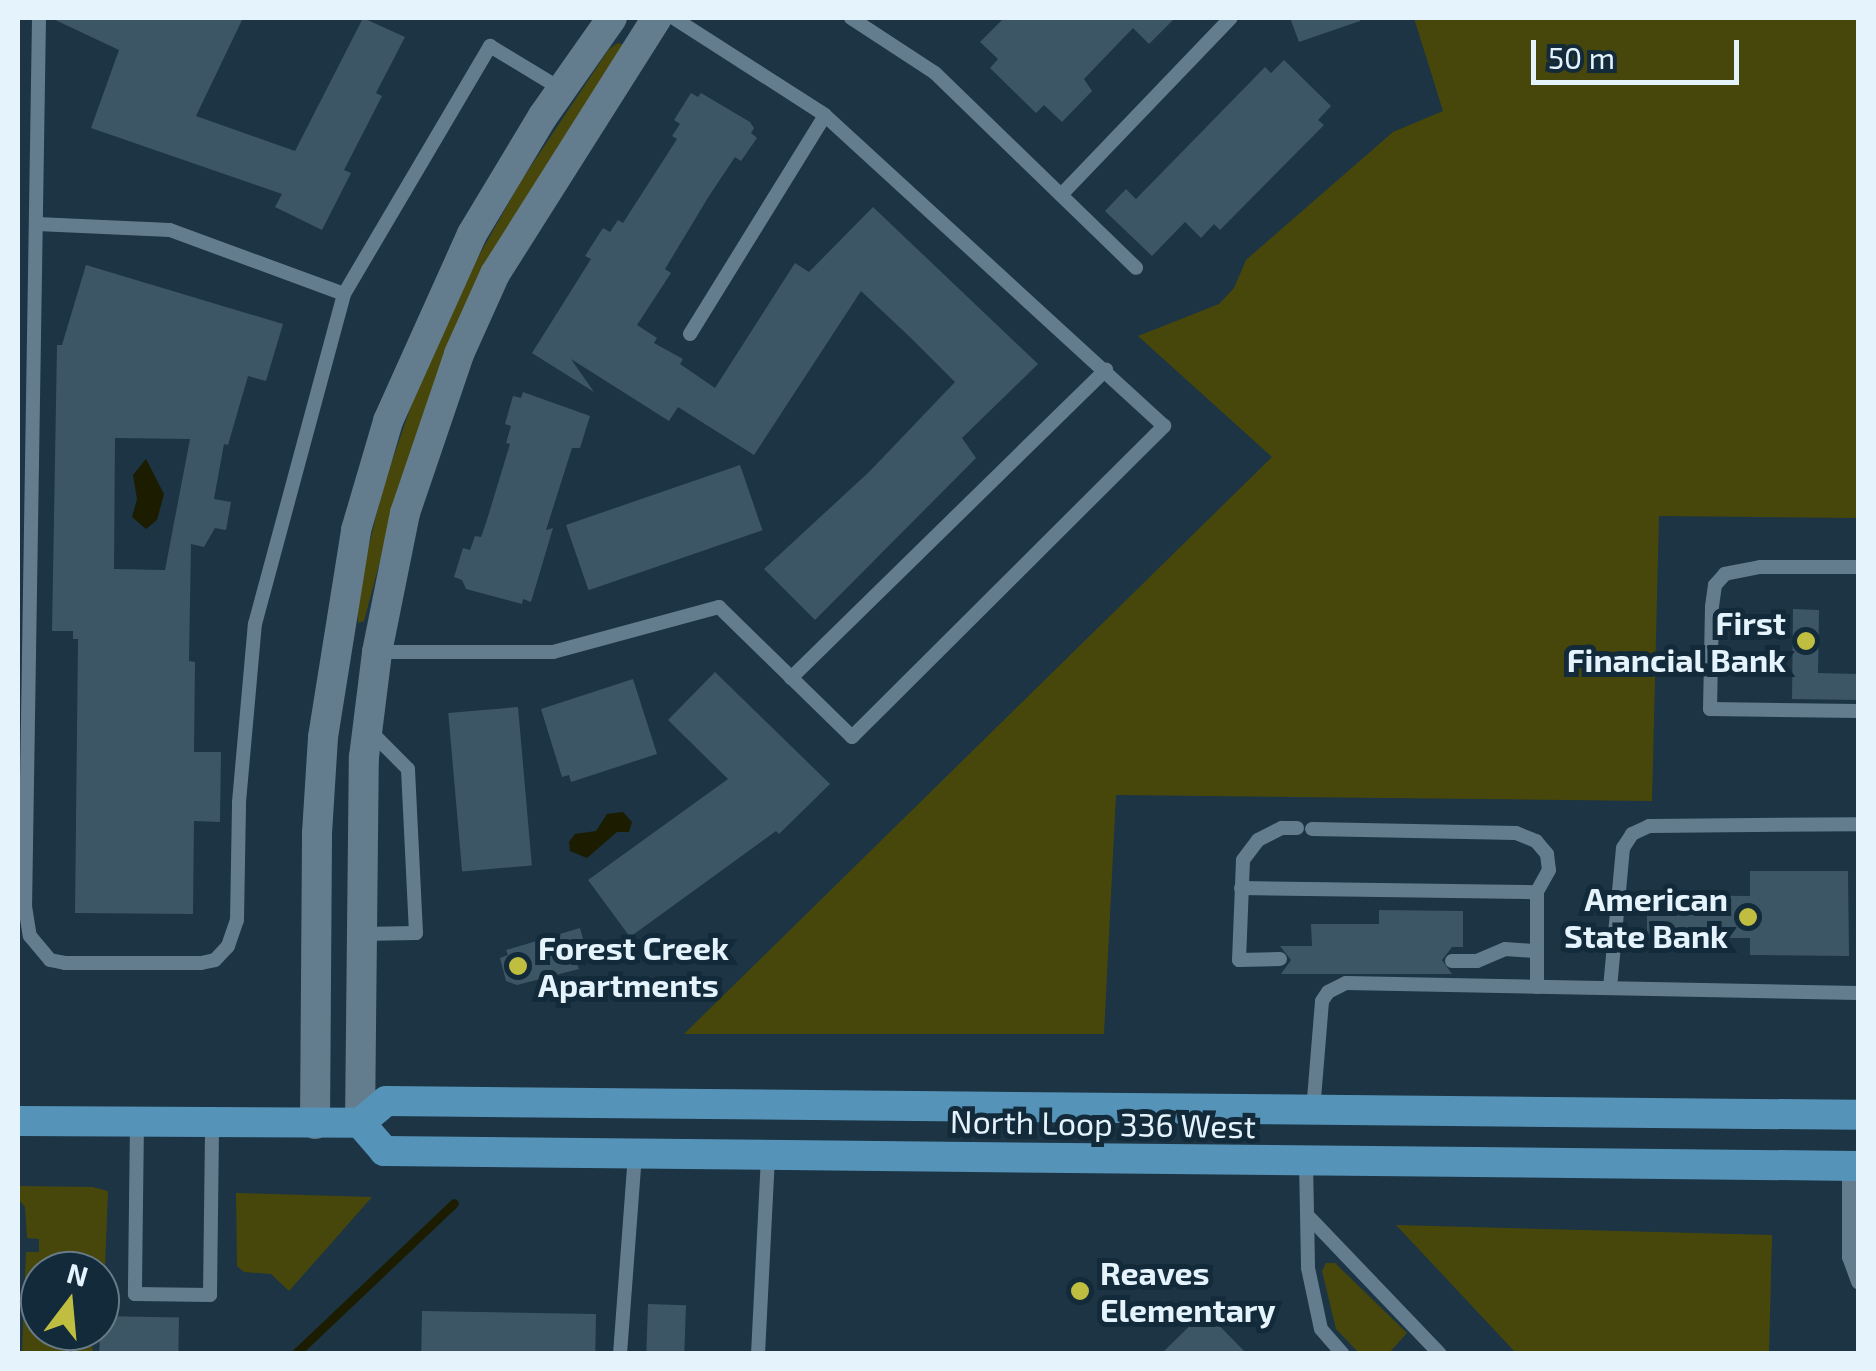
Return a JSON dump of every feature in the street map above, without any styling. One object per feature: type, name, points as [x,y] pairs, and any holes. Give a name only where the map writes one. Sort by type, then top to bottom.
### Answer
[{"type":"main road","name":"North Loop 336 West","points":[[18,1121],[360,1123],[386,1101],[1858,1115]]},
{"type":"main road","points":[[1306,1160],[1313,1111]]},
{"type":"main road","name":"North Loop 336 West","points":[[360,1123],[384,1151],[1854,1166]]},
{"type":"street","points":[[315,1124],[317,833],[323,737],[356,530],[388,421],[427,326],[472,234],[562,89],[612,18]]},
{"type":"street","points":[[360,1123],[360,822],[377,652],[406,514],[459,354],[495,274],[657,18]]},
{"type":"lane","points":[[40,18],[26,906],[30,936],[50,960],[201,963],[214,960],[228,946],[237,920],[239,802],[254,624],[344,294],[490,46],[562,89]]},
{"type":"lane","points":[[377,652],[554,652],[720,607],[852,737],[1164,426],[825,115],[674,18]]},
{"type":"lane","points":[[851,18],[936,74],[1136,268]]},
{"type":"lane","points":[[1061,195],[1231,18]]},
{"type":"lane","points":[[690,334],[825,115]]},
{"type":"lane","points":[[37,224],[170,230],[344,294]]},
{"type":"lane","points":[[791,678],[1106,370]]},
{"type":"lane","points":[[1858,567],[1760,567],[1725,574],[1715,585],[1712,607],[1710,709],[1858,711]]},
{"type":"lane","points":[[360,934],[416,933],[408,769],[368,728]]},
{"type":"lane","points":[[1610,988],[1623,848],[1632,834],[1649,826],[1858,824]]},
{"type":"lane","points":[[1280,959],[1239,960],[1242,860],[1258,840],[1282,828],[1516,833],[1536,841],[1547,854],[1549,870],[1537,892],[1537,987]]},
{"type":"lane","points":[[1241,888],[1537,892]]},
{"type":"lane","points":[[1452,962],[1476,961],[1504,949],[1537,952]]},
{"type":"lane","points":[[1313,1111],[1320,1011],[1328,992],[1346,984],[1858,993]]},
{"type":"lane","points":[[137,1122],[135,1294],[210,1295],[212,1123]]},
{"type":"lane","points":[[620,1354],[635,1154]]},
{"type":"lane","points":[[758,1354],[768,1154]]},
{"type":"lane","points":[[1306,1160],[1308,1268],[1321,1329],[1342,1354]]},
{"type":"lane","points":[[1854,1166],[1849,1256],[1858,1282]]},
{"type":"lane","points":[[1310,1218],[1440,1354]]},
{"type":"shaded area","points":[[1414,18],[1858,18],[1858,518],[1659,516],[1652,801],[1116,795],[1104,1034],[684,1034],[1272,457],[1138,336],[1219,304],[1234,288],[1246,260],[1393,132],[1443,111]]},
{"type":"shaded area","points":[[618,43],[625,45],[399,490],[364,621],[358,623],[357,595],[383,487],[420,380],[463,284],[521,181],[609,49]]},
{"type":"shaded area","points":[[146,459],[164,494],[157,520],[146,529],[132,517],[137,499],[133,475]]},
{"type":"shaded area","points":[[623,812],[632,822],[629,832],[617,832],[587,858],[570,851],[569,842],[575,834],[596,831],[607,814]]},
{"type":"shaded area","points":[[18,1186],[92,1187],[108,1191],[106,1251],[39,1251],[39,1239],[27,1238],[25,1207],[18,1199]]},
{"type":"shaded area","points":[[236,1193],[372,1197],[289,1291],[271,1274],[244,1272],[237,1266]]},
{"type":"shaded area","points":[[1396,1225],[1772,1235],[1769,1353],[1516,1353]]},
{"type":"shaded area","points":[[1326,1263],[1335,1263],[1407,1333],[1389,1353],[1359,1353],[1336,1329],[1322,1271]]},
{"type":"shaded area","points":[[22,1351],[93,1352],[22,1353]]},
{"type":"building","points":[[51,18],[243,18],[196,116],[295,151],[363,18],[405,37],[376,93],[382,96],[344,170],[351,173],[322,230],[275,207],[282,194],[91,128],[119,50]]},
{"type":"building","points":[[1004,18],[1175,18],[1149,44],[1133,28],[1084,79],[1092,91],[1062,122],[1044,105],[1036,113],[990,68],[998,59],[980,42]]},
{"type":"building","points":[[1290,18],[1360,18],[1360,21],[1299,42]]},
{"type":"building","points":[[1284,60],[1331,106],[1318,120],[1324,125],[1220,230],[1214,224],[1201,238],[1185,222],[1152,256],[1105,211],[1126,189],[1136,199],[1265,67],[1271,73]]},
{"type":"building","points":[[691,93],[698,97],[701,93],[750,122],[754,128],[751,133],[757,138],[741,161],[735,157],[709,196],[665,269],[671,273],[637,325],[657,338],[654,343],[683,359],[680,364],[715,388],[795,263],[809,272],[873,207],[1038,364],[962,438],[976,458],[815,620],[764,569],[870,471],[955,382],[913,340],[861,291],[754,455],[678,407],[669,421],[571,359],[594,392],[532,353],[591,259],[585,256],[603,228],[610,232],[618,220],[623,223],[677,139],[672,136],[680,124],[674,120]]},
{"type":"building","points":[[86,265],[283,324],[266,381],[248,376],[228,445],[224,444],[214,499],[231,502],[226,530],[215,528],[204,547],[191,544],[189,661],[195,662],[194,752],[221,752],[220,822],[194,821],[193,914],[75,913],[78,639],[73,639],[73,631],[52,631],[57,345],[62,345]],"holes":[[[115,438],[190,439],[165,570],[114,569]]]},
{"type":"building","points":[[523,392],[590,416],[580,448],[572,448],[546,530],[553,528],[531,602],[523,599],[522,604],[466,589],[462,580],[454,577],[463,548],[470,550],[475,536],[481,537],[510,444],[506,443],[511,426],[505,424],[513,396],[521,398]]},
{"type":"building","points":[[740,465],[762,530],[588,590],[566,525]]},
{"type":"building","name":"First Financial Bank","points":[[1793,609],[1819,610],[1818,673],[1858,674],[1858,700],[1792,699]]},
{"type":"building","points":[[715,672],[830,784],[779,834],[776,831],[630,937],[588,880],[728,779],[668,720]]},
{"type":"building","points":[[633,679],[657,754],[571,782],[569,775],[562,777],[541,709]]},
{"type":"building","points":[[518,707],[532,865],[462,871],[448,713]]},
{"type":"building","name":"American State Bank","points":[[1750,871],[1848,871],[1849,956],[1750,955],[1750,938],[1647,938],[1647,895],[1750,896]]},
{"type":"building","points":[[1379,910],[1463,911],[1463,947],[1452,947],[1442,960],[1452,974],[1281,974],[1291,960],[1280,946],[1312,946],[1311,924],[1379,924]]},
{"type":"building","points":[[580,928],[588,957],[577,964],[579,969],[517,985],[506,981],[500,958],[508,955],[506,950]]},
{"type":"building","points":[[648,1304],[686,1305],[684,1354],[646,1354]]},
{"type":"building","points":[[422,1311],[596,1314],[595,1354],[421,1354]]},
{"type":"building","points":[[1205,1311],[1247,1354],[1161,1354]]},
{"type":"building","points":[[120,1316],[179,1317],[178,1354],[99,1354],[120,1351]]},
{"type":"waterway","points":[[295,1354],[454,1203]]},
{"type":"place","name":"First Financial Bank","points":[[1806,641]]},
{"type":"place","name":"American State Bank","points":[[1748,917]]},
{"type":"place","name":"Forest Creek Apartments","points":[[518,966]]},
{"type":"place","name":"Reaves Elementary","points":[[1080,1291]]}]
